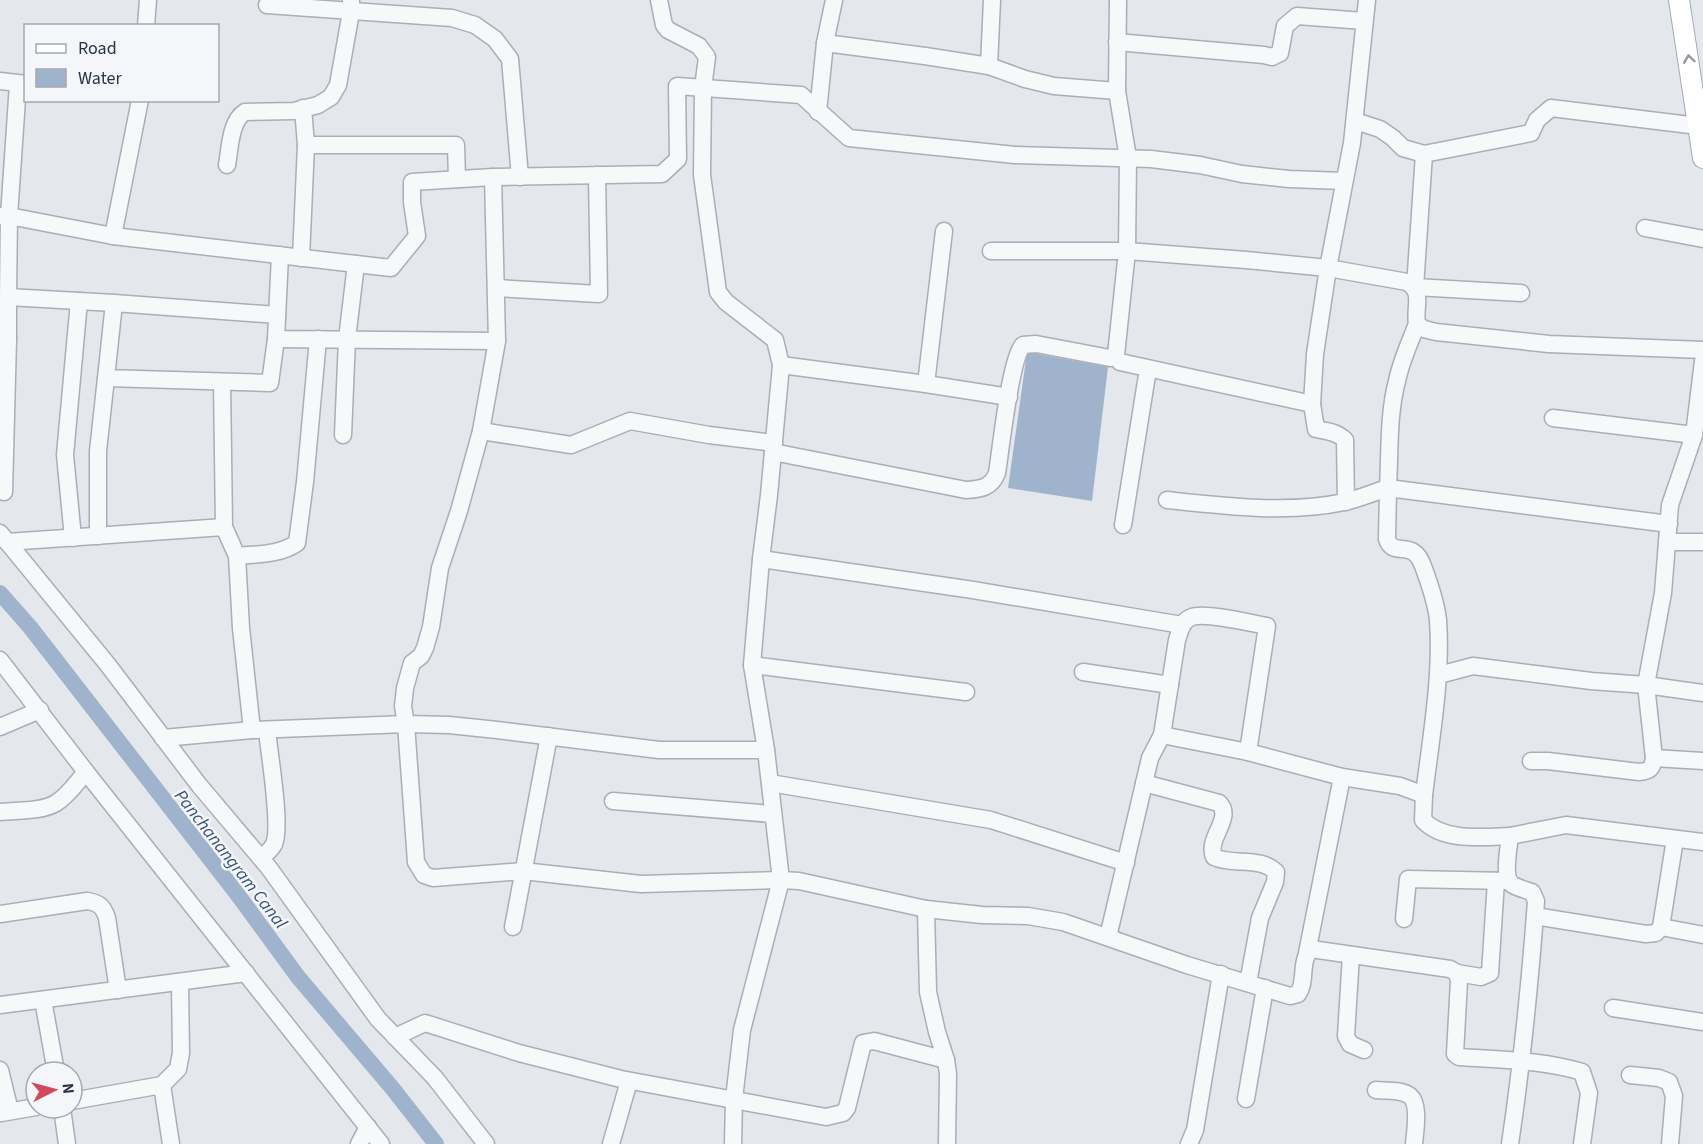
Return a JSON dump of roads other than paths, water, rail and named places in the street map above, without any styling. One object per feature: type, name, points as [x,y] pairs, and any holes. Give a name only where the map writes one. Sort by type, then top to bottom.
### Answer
[{"type":"main road","points":[[1679,0],[1703,158]]},
{"type":"street","points":[[146,24],[148,0]]},
{"type":"street","points":[[659,0],[664,25],[668,30],[699,46],[707,57],[703,88],[702,175],[718,292],[726,302],[775,340],[781,365],[760,559],[752,665],[766,750],[781,880],[742,1030],[734,1099],[733,1144]]},
{"type":"street","points":[[818,112],[825,43],[834,0]]},
{"type":"street","points":[[989,66],[992,0]]},
{"type":"street","points":[[481,431],[571,445],[630,421],[773,448],[966,490],[982,489],[994,482],[1013,370],[1019,349],[1023,345],[1036,344],[1110,358],[1116,355],[1119,346],[1127,251],[1128,158],[1117,91],[1118,0]]},
{"type":"street","points":[[1346,502],[1345,440],[1333,432],[1316,429],[1312,404],[1315,354],[1328,268],[1355,121],[1367,0]]},
{"type":"street","points":[[267,5],[351,6],[452,18],[476,25],[495,39],[510,59],[520,177]]},
{"type":"street","points":[[227,165],[236,121],[240,115],[245,112],[294,111],[318,105],[331,97],[338,85],[351,6]]},
{"type":"street","points":[[1117,42],[1272,57],[1280,53],[1285,27],[1297,16],[1364,21]]},
{"type":"street","points":[[825,43],[989,66],[1025,79],[1054,86],[1117,91]]},
{"type":"street","points":[[0,81],[22,84],[5,216],[9,297],[4,339],[4,492]]},
{"type":"street","points":[[5,216],[113,236],[391,268],[417,236],[412,202],[412,182],[493,177],[662,174],[678,159],[677,87],[801,95],[849,138],[1015,155],[1128,158],[1200,165],[1242,174],[1344,182]]},
{"type":"street","points":[[113,236],[140,102]]},
{"type":"street","points":[[301,258],[306,145],[303,108]]},
{"type":"street","points":[[1355,121],[1380,129],[1403,148],[1424,154],[1531,133],[1537,120],[1551,108],[1698,126]]},
{"type":"street","points":[[306,145],[456,145],[457,179]]},
{"type":"street","points":[[1424,154],[1414,286],[1419,296],[1415,313],[1417,324],[1402,360],[1392,408],[1387,539],[1389,546],[1394,549],[1413,550],[1418,555],[1438,618],[1438,675],[1423,820],[1431,829],[1465,838],[1510,836],[1566,825],[1703,842]]},
{"type":"street","points":[[496,288],[598,294],[597,175]]},
{"type":"street","points":[[493,177],[497,341],[481,431],[459,511],[440,568],[431,627],[425,648],[412,663],[403,706],[417,862],[424,875],[444,879],[523,871],[641,884],[781,880],[830,887],[926,909],[982,915],[1028,916],[1064,922],[1187,965],[1290,996],[1298,994],[1302,989],[1342,777]]},
{"type":"street","points":[[1645,228],[1703,239]]},
{"type":"street","points":[[926,384],[944,231]]},
{"type":"street","points":[[991,250],[1127,251],[1328,268],[1407,282],[1414,286],[1521,293]]},
{"type":"street","points":[[106,378],[270,383],[276,339],[280,255]]},
{"type":"street","points":[[343,435],[347,339],[356,264]]},
{"type":"street","points":[[9,297],[277,315]]},
{"type":"street","points":[[73,538],[65,455],[79,301]]},
{"type":"street","points":[[98,536],[98,451],[114,303]]},
{"type":"street","points":[[1417,324],[1424,329],[1436,332],[1549,344],[1703,350]]},
{"type":"street","points":[[276,339],[497,341]]},
{"type":"street","points":[[237,556],[274,553],[297,543],[318,339]]},
{"type":"street","points":[[1531,761],[1639,772],[1652,768],[1654,758],[1646,685],[1662,593],[1670,506],[1694,435],[1703,360]]},
{"type":"street","points":[[1120,362],[1312,404]]},
{"type":"street","points":[[781,365],[926,384],[1009,398]]},
{"type":"street","points":[[1123,525],[1148,369]]},
{"type":"street","points":[[222,382],[224,527],[237,556],[260,730],[276,812],[274,844],[261,858]]},
{"type":"street","points":[[1552,418],[1694,435]]},
{"type":"street","points":[[1167,500],[1236,507],[1300,507],[1346,502],[1388,488],[1669,524]]},
{"type":"street","points":[[4,538],[73,538],[224,527]]},
{"type":"street","points":[[4,538],[108,665],[199,785],[261,858],[361,998],[435,1078],[486,1144]]},
{"type":"street","points":[[1667,542],[1703,542]]},
{"type":"street","points":[[760,559],[974,590],[1182,625]]},
{"type":"street","points":[[1108,937],[1150,758],[1162,735],[1177,639],[1182,625],[1192,617],[1210,617],[1267,626],[1248,752]]},
{"type":"street","points":[[0,660],[381,1144]]},
{"type":"street","points":[[752,665],[966,692]]},
{"type":"street","points":[[1438,675],[1473,666],[1703,693]]},
{"type":"street","points":[[1083,672],[1170,685]]},
{"type":"street","points":[[0,727],[40,710]]},
{"type":"street","points":[[164,738],[260,730],[406,724],[449,725],[659,750],[766,750]]},
{"type":"street","points":[[1162,735],[1248,752],[1342,777],[1400,786],[1424,795]]},
{"type":"street","points":[[513,927],[549,736]]},
{"type":"street","points":[[1654,758],[1703,761]]},
{"type":"street","points":[[0,812],[41,808],[56,803],[70,792],[86,772]]},
{"type":"street","points":[[770,783],[991,820],[1126,863]]},
{"type":"street","points":[[1144,783],[1219,803],[1223,807],[1224,815],[1212,844],[1214,857],[1223,861],[1262,864],[1276,872],[1275,882],[1260,918],[1248,983]]},
{"type":"street","points":[[613,801],[772,814]]},
{"type":"street","points":[[1307,953],[1311,949],[1318,949],[1450,969],[1457,974],[1481,977],[1490,974],[1510,836]]},
{"type":"street","points":[[1535,916],[1646,934],[1656,933],[1661,927],[1675,839]]},
{"type":"street","points":[[1404,919],[1408,879],[1503,881],[1532,892],[1535,896],[1522,1061],[1510,1144]]},
{"type":"street","points":[[0,914],[87,901],[97,902],[103,907],[107,918],[118,990]]},
{"type":"street","points":[[926,909],[928,992],[946,1060],[947,1144]]},
{"type":"street","points":[[1661,927],[1703,935]]},
{"type":"street","points":[[1352,955],[1346,1036],[1350,1044],[1364,1050]]},
{"type":"street","points":[[0,1005],[246,974]]},
{"type":"street","points":[[1189,1144],[1195,1130],[1221,974]]},
{"type":"street","points":[[1457,974],[1459,981],[1455,1054],[1459,1058],[1522,1061],[1566,1067],[1582,1072],[1589,1093],[1582,1144]]},
{"type":"street","points":[[84,1099],[162,1085],[178,1069],[181,1053],[180,983]]},
{"type":"street","points":[[1246,1099],[1265,988]]},
{"type":"street","points":[[43,1000],[54,1060]]},
{"type":"street","points":[[1613,1008],[1703,1022]]},
{"type":"street","points":[[396,1037],[425,1023],[519,1053],[629,1081],[826,1117],[837,1116],[846,1108],[863,1043],[874,1041],[946,1060]]},
{"type":"street","points":[[0,1070],[5,1112],[24,1109]]},
{"type":"street","points":[[1630,1075],[1659,1078],[1669,1082],[1674,1096],[1670,1144]]},
{"type":"street","points":[[611,1144],[629,1081]]},
{"type":"street","points":[[162,1085],[171,1144]]},
{"type":"street","points":[[1376,1090],[1401,1092],[1410,1096],[1416,1113],[1414,1144]]},
{"type":"street","points":[[64,1120],[67,1144]]},
{"type":"street","points":[[359,1144],[368,1127]]},
{"type":"water","points":[[1027,352],[1108,367],[1092,501],[1008,488]]},
{"type":"waterway","name":"Panchanangram Canal","points":[[0,593],[30,627],[238,895],[298,977],[393,1089],[436,1144]]}]
